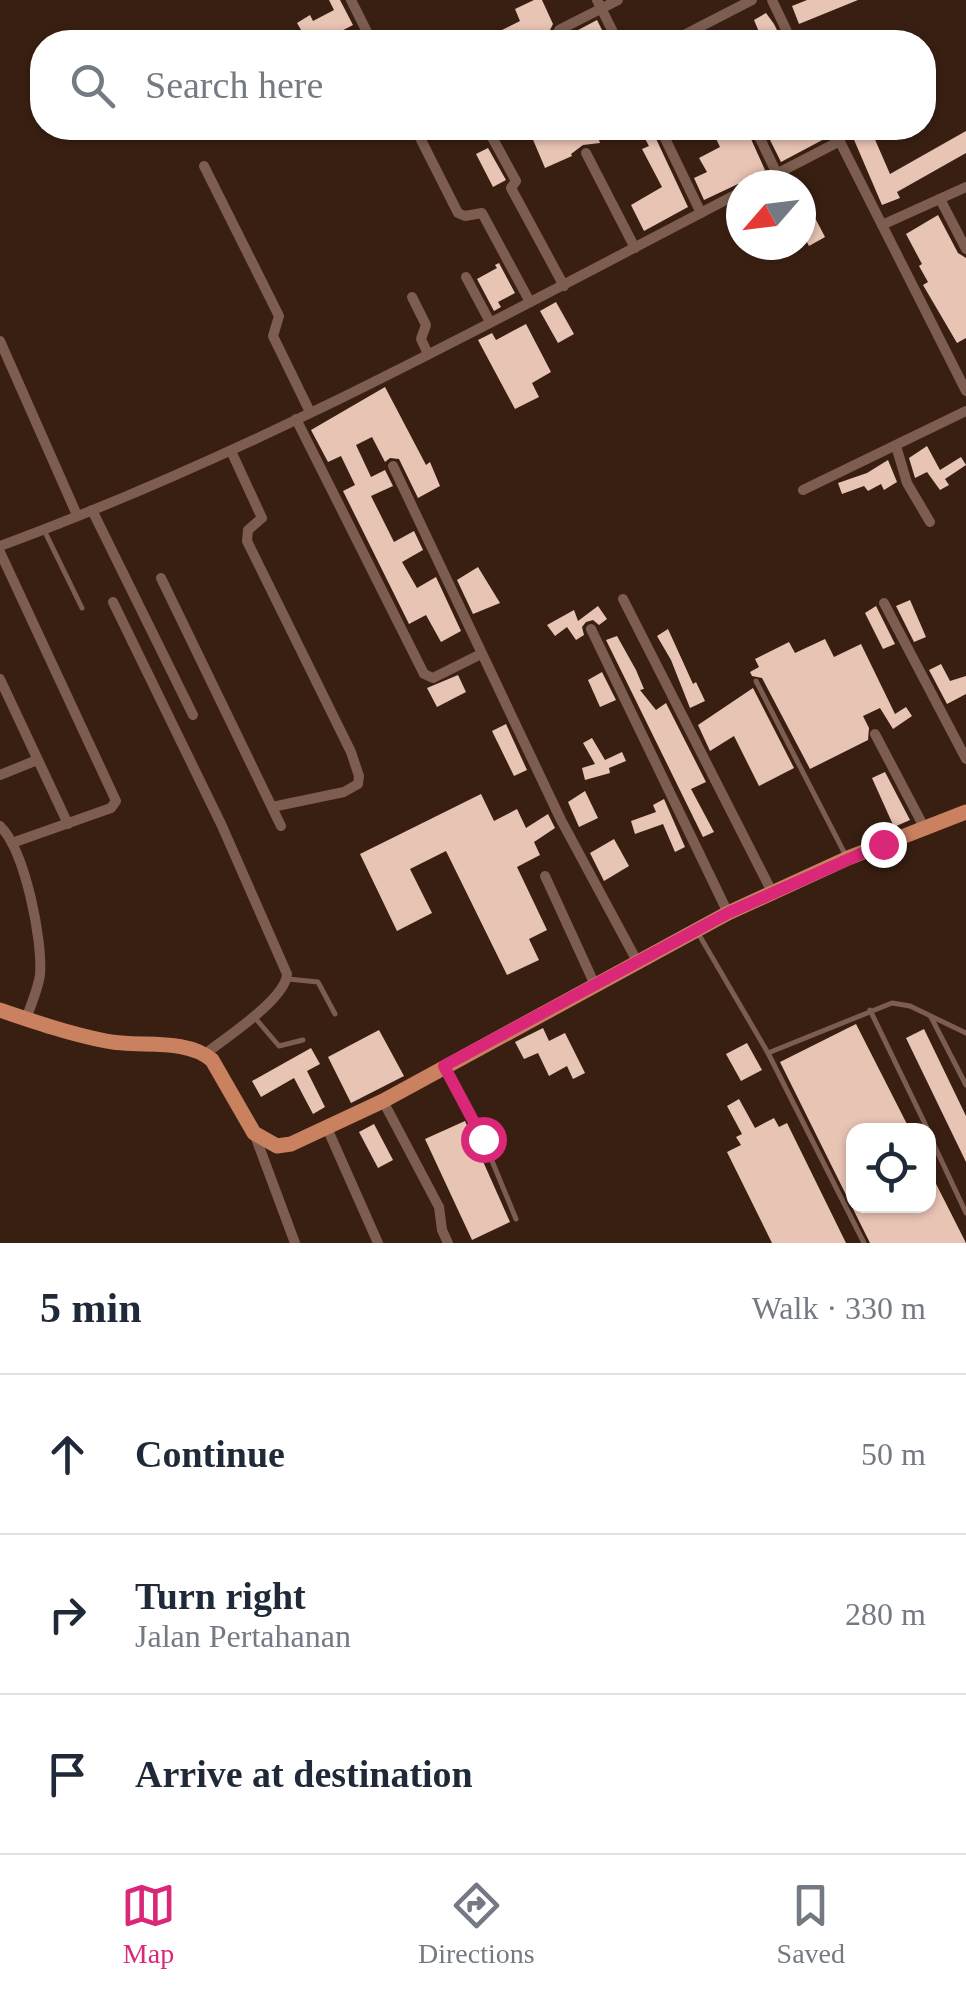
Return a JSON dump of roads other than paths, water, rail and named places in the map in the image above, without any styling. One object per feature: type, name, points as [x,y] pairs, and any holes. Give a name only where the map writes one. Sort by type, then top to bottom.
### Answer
[{"type":"main road","points":[[0,1010],[103,1041],[134,1046],[182,1046],[206,1054],[254,1133],[278,1146],[383,1101],[728,913],[848,858],[966,812]]},
{"type":"street","points":[[351,0],[366,30]]},
{"type":"street","points":[[559,30],[600,4],[618,0]]},
{"type":"street","points":[[694,30],[752,0]]},
{"type":"street","points":[[786,30],[774,3],[789,0]]},
{"type":"street","points":[[600,4],[612,30]]},
{"type":"street","points":[[421,140],[458,214],[482,213],[530,302]]},
{"type":"street","points":[[494,140],[516,181],[511,188],[564,286]]},
{"type":"street","points":[[666,140],[701,212]]},
{"type":"street","points":[[761,140],[775,170]]},
{"type":"street","points":[[785,170],[840,141],[966,391]]},
{"type":"street","points":[[586,153],[635,248]]},
{"type":"street","points":[[204,166],[279,316],[273,336],[310,412]]},
{"type":"street","points":[[882,225],[966,187]]},
{"type":"street","points":[[940,199],[966,248]]},
{"type":"street","points":[[12,843],[111,808],[115,798],[0,549],[231,451],[564,286],[726,200]]},
{"type":"street","points":[[466,277],[490,322]]},
{"type":"street","points":[[412,298],[426,325],[421,339],[428,354]]},
{"type":"street","points":[[0,341],[78,516]]},
{"type":"street","points":[[804,490],[966,411]]},
{"type":"street","points":[[296,419],[424,674],[433,678],[480,654]]},
{"type":"street","points":[[896,446],[907,483],[930,522]]},
{"type":"street","points":[[231,451],[262,518],[248,530],[247,541],[351,752],[359,776],[358,784],[344,792],[272,807]]},
{"type":"street","points":[[393,466],[561,820],[638,963]]},
{"type":"street","points":[[92,510],[193,715]]},
{"type":"street","points":[[161,578],[281,826]]},
{"type":"street","points":[[623,599],[773,894]]},
{"type":"street","points":[[113,602],[222,826],[288,979],[254,1016],[206,1054]]},
{"type":"street","points":[[884,603],[966,760]]},
{"type":"street","points":[[591,629],[728,913]]},
{"type":"street","points":[[0,679],[68,824]]},
{"type":"street","points":[[875,734],[925,829]]},
{"type":"street","points":[[0,775],[38,760]]},
{"type":"street","points":[[0,826],[12,843],[26,883],[38,945],[40,976],[26,1020]]},
{"type":"street","points":[[545,876],[595,984]]},
{"type":"street","points":[[383,1101],[439,1207],[448,1243]]},
{"type":"street","points":[[327,1128],[378,1243]]},
{"type":"street","points":[[254,1133],[295,1243]]},
{"type":"lane","points":[[44,530],[82,608]]},
{"type":"lane","points":[[756,682],[848,858]]},
{"type":"lane","points":[[697,931],[768,1053],[864,1243]]},
{"type":"lane","points":[[288,979],[318,982],[335,1014]]},
{"type":"lane","points":[[768,1053],[870,1010],[900,1004],[966,1033]]},
{"type":"lane","points":[[870,1010],[924,1123]]},
{"type":"lane","points":[[930,1014],[966,1085]]},
{"type":"lane","points":[[254,1016],[279,1046],[303,1040]]},
{"type":"lane","points":[[444,1066],[483,1139],[516,1219]]},
{"type":"lane","points":[[936,1148],[966,1213]]}]
